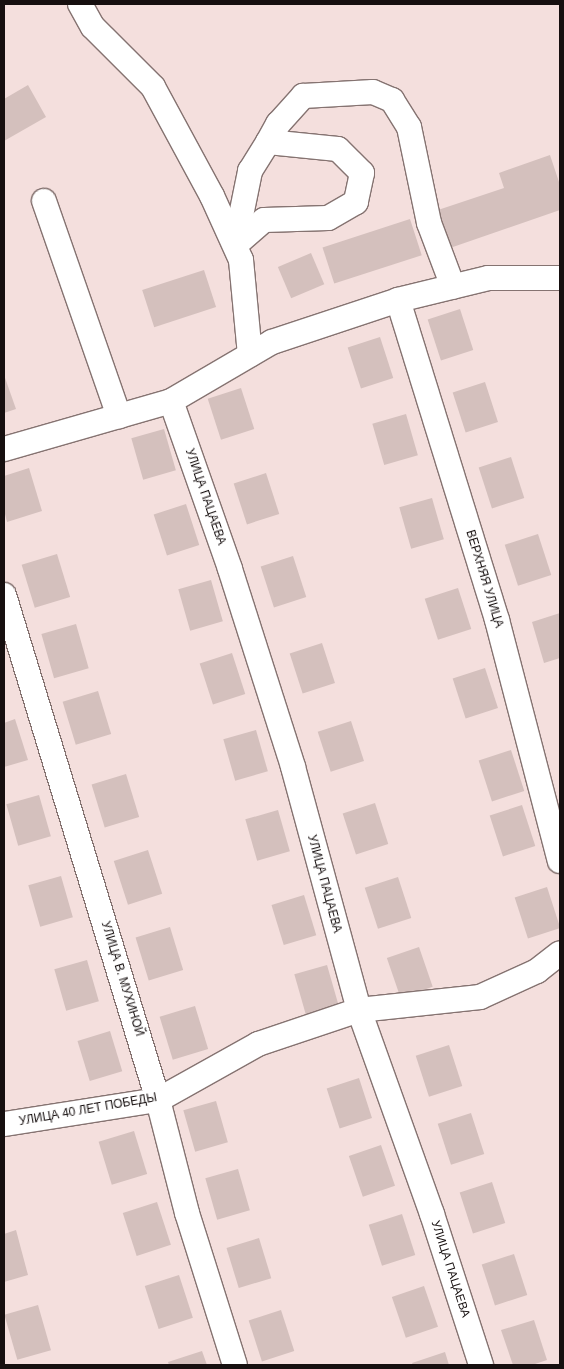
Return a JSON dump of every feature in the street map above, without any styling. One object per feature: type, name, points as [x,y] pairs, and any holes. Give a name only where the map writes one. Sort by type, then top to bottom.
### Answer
[{"type":"street","points":[[80,4],[93,27],[153,87],[212,196],[242,260],[250,355]]},
{"type":"street","points":[[235,245],[250,171],[278,124],[303,96],[373,92],[392,100],[409,126],[429,222],[453,287]]},
{"type":"street","points":[[235,245],[264,220],[328,218],[356,202],[362,174],[338,149],[268,142]]},
{"type":"street","points":[[44,201],[119,416]]},
{"type":"street","points":[[4,449],[171,401],[272,342],[398,300],[488,278],[560,278]]},
{"type":"street","name":"ВЕРХНЯЯ УЛИЦА","points":[[398,300],[498,620],[560,861]]},
{"type":"street","name":"УЛИЦА ПАЦАЕВА","points":[[171,401],[230,569],[293,767],[359,1010],[432,1214],[481,1365]]},
{"type":"street","name":"УЛИЦА В. МУХИНОЙ","points":[[4,595],[158,1100],[187,1213],[235,1365]]},
{"type":"street","name":"УЛИЦА 40 ЛЕТ ПОБЕДЫ","points":[[4,1124],[158,1100],[258,1044],[359,1010],[480,997],[537,971],[560,953]]},
{"type":"building","points":[[28,85],[46,117],[4,141],[4,99]]},
{"type":"building","points":[[550,155],[560,185],[560,210],[450,248],[438,210],[504,188],[499,173]]},
{"type":"building","points":[[410,219],[422,255],[334,284],[323,247]]},
{"type":"building","points":[[311,253],[324,284],[291,298],[278,267]]},
{"type":"building","points":[[204,270],[216,307],[154,327],[142,290]]},
{"type":"building","points":[[460,309],[473,350],[441,360],[428,320]]},
{"type":"building","points":[[380,337],[393,378],[361,388],[348,348]]},
{"type":"building","points":[[4,375],[16,409],[4,413]]},
{"type":"building","points":[[485,382],[498,422],[466,432],[453,393]]},
{"type":"building","points":[[241,388],[254,429],[221,440],[208,399]]},
{"type":"building","points":[[406,414],[418,455],[384,465],[372,424]]},
{"type":"building","points":[[164,429],[176,470],[143,480],[131,438]]},
{"type":"building","points":[[511,457],[524,498],[492,508],[479,468]]},
{"type":"building","points":[[29,468],[42,511],[7,522],[4,510],[4,476]]},
{"type":"building","points":[[266,473],[279,514],[247,524],[234,484]]},
{"type":"building","points":[[432,498],[444,539],[411,549],[399,507]]},
{"type":"building","points":[[186,504],[199,545],[167,555],[154,515]]},
{"type":"building","points":[[538,534],[551,575],[518,586],[505,545]]},
{"type":"building","points":[[57,554],[70,597],[35,608],[22,565]]},
{"type":"building","points":[[293,556],[306,597],[274,607],[261,567]]},
{"type":"building","points":[[211,580],[223,621],[190,631],[178,589]]},
{"type":"building","points":[[458,588],[471,629],[438,640],[425,599]]},
{"type":"building","points":[[560,613],[560,658],[544,663],[532,622]]},
{"type":"building","points":[[76,624],[89,668],[54,678],[41,634]]},
{"type":"building","points":[[322,643],[335,683],[303,693],[290,654]]},
{"type":"building","points":[[232,653],[245,694],[213,704],[200,664]]},
{"type":"building","points":[[485,668],[498,708],[466,718],[453,679]]},
{"type":"building","points":[[98,691],[111,734],[76,745],[63,702]]},
{"type":"building","points":[[15,719],[28,760],[4,767],[4,723]]},
{"type":"building","points":[[351,721],[364,761],[331,772],[318,732]]},
{"type":"building","points":[[256,730],[268,771],[235,781],[223,739]]},
{"type":"building","points":[[511,750],[524,791],[492,801],[479,761]]},
{"type":"building","points":[[126,774],[139,817],[105,828],[92,785]]},
{"type":"building","points":[[39,795],[51,836],[18,846],[6,804]]},
{"type":"building","points":[[375,803],[388,844],[356,854],[343,814]]},
{"type":"building","points":[[522,805],[535,846],[503,856],[490,816]]},
{"type":"building","points":[[278,810],[290,851],[257,861],[245,819]]},
{"type":"building","points":[[148,850],[162,894],[128,905],[114,861]]},
{"type":"building","points":[[61,876],[73,917],[40,927],[28,885]]},
{"type":"building","points":[[398,877],[411,918],[378,929],[365,888]]},
{"type":"building","points":[[547,887],[560,928],[528,938],[515,898]]},
{"type":"building","points":[[304,895],[316,935],[284,945],[271,905]]},
{"type":"building","points":[[170,927],[183,970],[149,981],[136,938]]},
{"type":"building","points":[[419,947],[433,987],[401,998],[387,958]]},
{"type":"building","points":[[87,960],[99,1001],[66,1011],[54,969]]},
{"type":"building","points":[[327,965],[339,1006],[306,1016],[294,974]]},
{"type":"building","points":[[195,1006],[208,1049],[173,1060],[160,1017]]},
{"type":"building","points":[[110,1031],[122,1071],[90,1081],[77,1041]]},
{"type":"building","points":[[449,1045],[462,1086],[429,1097],[416,1056]]},
{"type":"building","points":[[359,1078],[372,1118],[340,1128],[327,1089]]},
{"type":"building","points":[[216,1101],[228,1142],[195,1152],[183,1110]]},
{"type":"building","points":[[471,1113],[484,1154],[451,1165],[438,1124]]},
{"type":"building","points":[[134,1131],[147,1174],[112,1185],[99,1142]]},
{"type":"building","points":[[381,1145],[395,1186],[363,1197],[349,1156]]},
{"type":"building","points":[[238,1169],[250,1210],[217,1220],[205,1178]]},
{"type":"building","points":[[492,1182],[505,1223],[473,1233],[460,1193]]},
{"type":"building","points":[[157,1202],[171,1245],[137,1256],[123,1213]]},
{"type":"building","points":[[402,1214],[415,1255],[382,1266],[369,1225]]},
{"type":"building","points":[[16,1230],[28,1275],[4,1282],[4,1234]]},
{"type":"building","points":[[259,1238],[271,1278],[239,1288],[226,1248]]},
{"type":"building","points":[[514,1254],[527,1295],[495,1305],[482,1265]]},
{"type":"building","points":[[179,1275],[193,1318],[159,1329],[145,1286]]},
{"type":"building","points":[[424,1286],[438,1327],[406,1338],[392,1297]]},
{"type":"building","points":[[38,1305],[51,1350],[17,1360],[4,1315]]},
{"type":"building","points":[[281,1310],[294,1351],[262,1361],[249,1321]]},
{"type":"building","points":[[534,1320],[547,1360],[532,1365],[513,1365],[501,1330]]},
{"type":"building","points":[[202,1351],[207,1365],[169,1365],[168,1362]]},
{"type":"building","points":[[445,1352],[449,1365],[413,1365],[412,1363]]}]
